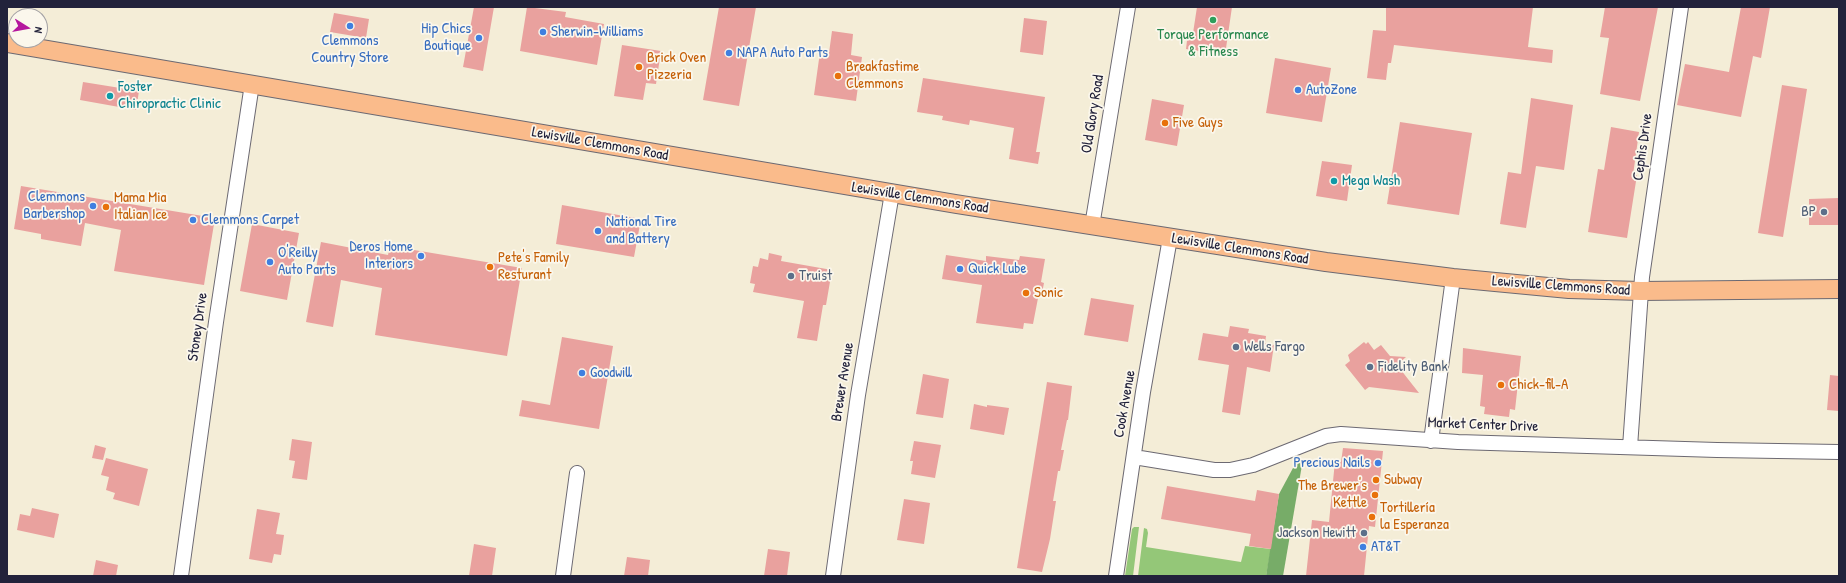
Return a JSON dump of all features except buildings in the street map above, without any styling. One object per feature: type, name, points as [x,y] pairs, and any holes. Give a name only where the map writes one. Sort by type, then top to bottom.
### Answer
[{"type":"main road","name":"Lewisville Clemmons Road","points":[[7,43],[892,193],[1326,262],[1453,278],[1569,289],[1641,291],[1839,289]]},
{"type":"street","name":"Old Glory Road","points":[[1092,226],[1128,7]]},
{"type":"street","name":"Cephis Drive","points":[[1630,448],[1641,291],[1681,7]]},
{"type":"street","name":"Stoney Drive","points":[[181,576],[214,336],[252,84]]},
{"type":"street","name":"Brewer Avenue","points":[[833,576],[858,395],[892,193]]},
{"type":"street","name":"Cook Avenue","points":[[1116,576],[1170,238]]},
{"type":"street","points":[[1430,441],[1453,278]]},
{"type":"street","name":"Market Center Drive","points":[[1134,457],[1214,470],[1230,470],[1254,465],[1326,436],[1341,434],[1430,441],[1630,448],[1839,452]]},
{"type":"street","points":[[563,576],[577,473]]},
{"type":"green space","points":[[1303,459],[1283,576],[1266,576],[1279,494],[1293,468]]},
{"type":"green space","points":[[1134,527],[1139,527],[1133,576],[1125,576],[1132,529]]},
{"type":"green space","points":[[1144,528],[1147,529],[1148,533],[1146,547],[1241,562],[1245,546],[1271,549],[1266,576],[1138,576]]},
{"type":"place","name":"Torque Performance & Fitness","points":[[1213,20]]},
{"type":"place","name":"Clemmons Country Store","points":[[350,26]]},
{"type":"place","name":"Sherwin-Williams","points":[[543,32]]},
{"type":"place","name":"Hip Chics Boutique","points":[[479,38]]},
{"type":"place","name":"NAPA Auto Parts","points":[[729,53]]},
{"type":"place","name":"Brick Oven Pizzeria","points":[[639,67]]},
{"type":"place","name":"Breakfastime Clemmons","points":[[838,76]]},
{"type":"place","name":"AutoZone","points":[[1298,90]]},
{"type":"place","name":"Foster Chiropractic Clinic","points":[[110,96]]},
{"type":"place","name":"Five Guys","points":[[1165,123]]},
{"type":"place","name":"Mega Wash","points":[[1334,181]]},
{"type":"place","name":"Clemmons Barbershop","points":[[93,206]]},
{"type":"place","name":"Mama Mia Italian Ice","points":[[106,207]]},
{"type":"place","name":"BP","points":[[1824,212]]},
{"type":"place","name":"Clemmons Carpet","points":[[193,220]]},
{"type":"place","name":"National Tire and Battery","points":[[598,231]]},
{"type":"place","name":"Deros Home Interiors","points":[[421,256]]},
{"type":"place","name":"O'Reilly Auto Parts","points":[[270,262]]},
{"type":"place","name":"Pete's Family Resturant","points":[[490,267]]},
{"type":"place","name":"Quick Lube","points":[[960,269]]},
{"type":"place","name":"Truist","points":[[791,276]]},
{"type":"place","name":"Sonic","points":[[1026,293]]},
{"type":"place","name":"Wells Fargo","points":[[1236,347]]},
{"type":"place","name":"Fidelity Bank","points":[[1370,367]]},
{"type":"place","name":"Goodwill","points":[[582,373]]},
{"type":"place","name":"Chick-fil-A","points":[[1501,385]]},
{"type":"place","name":"Precious Nails","points":[[1378,463]]},
{"type":"place","name":"Subway","points":[[1376,480]]},
{"type":"place","name":"The Brewer's Kettle","points":[[1375,495]]},
{"type":"place","name":"Tortillería la Esperanza","points":[[1372,517]]},
{"type":"place","name":"Jackson Hewitt","points":[[1364,533]]},
{"type":"place","name":"AT&T","points":[[1363,547]]}]
